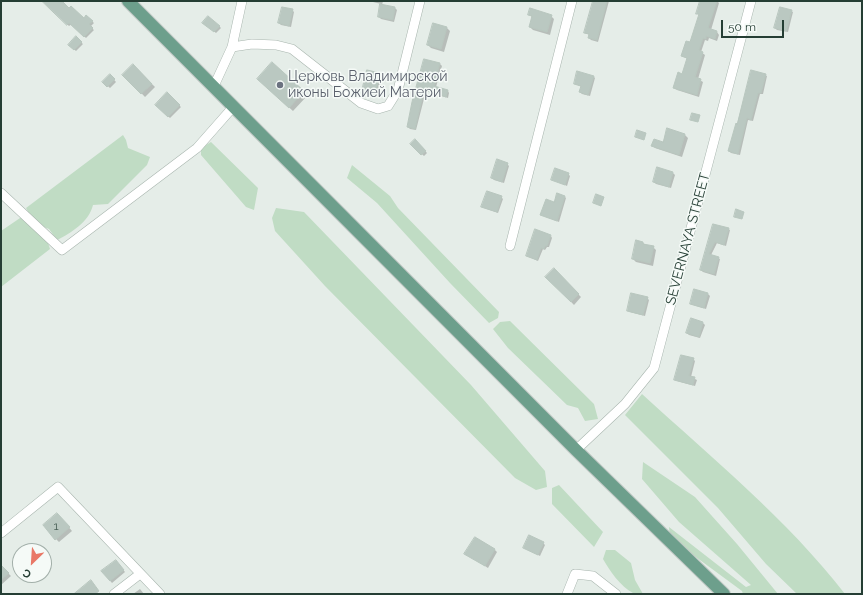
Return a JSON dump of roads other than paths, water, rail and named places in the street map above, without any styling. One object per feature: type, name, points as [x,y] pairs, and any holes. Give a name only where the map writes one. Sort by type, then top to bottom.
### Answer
[{"type":"main road","points":[[128,1],[576,450],[724,594]]},
{"type":"street","points":[[214,86],[232,47],[242,1]]},
{"type":"street","points":[[232,47],[252,44],[276,45],[292,49],[361,103],[378,109],[388,106],[398,90],[420,1]]},
{"type":"street","points":[[510,246],[572,1]]},
{"type":"street","name":"SEVERNAYA STREET","points":[[576,450],[625,404],[654,368],[751,1]]},
{"type":"street","points":[[1,192],[62,250],[197,148],[234,106]]},
{"type":"street","points":[[1,533],[58,487],[160,594]]},
{"type":"street","points":[[114,594],[140,574]]},
{"type":"street","points":[[567,594],[575,574],[593,576],[616,594]]},
{"type":"place","name":"Церковь Владимирской иконы Божией Матери","points":[[280,85]]}]
